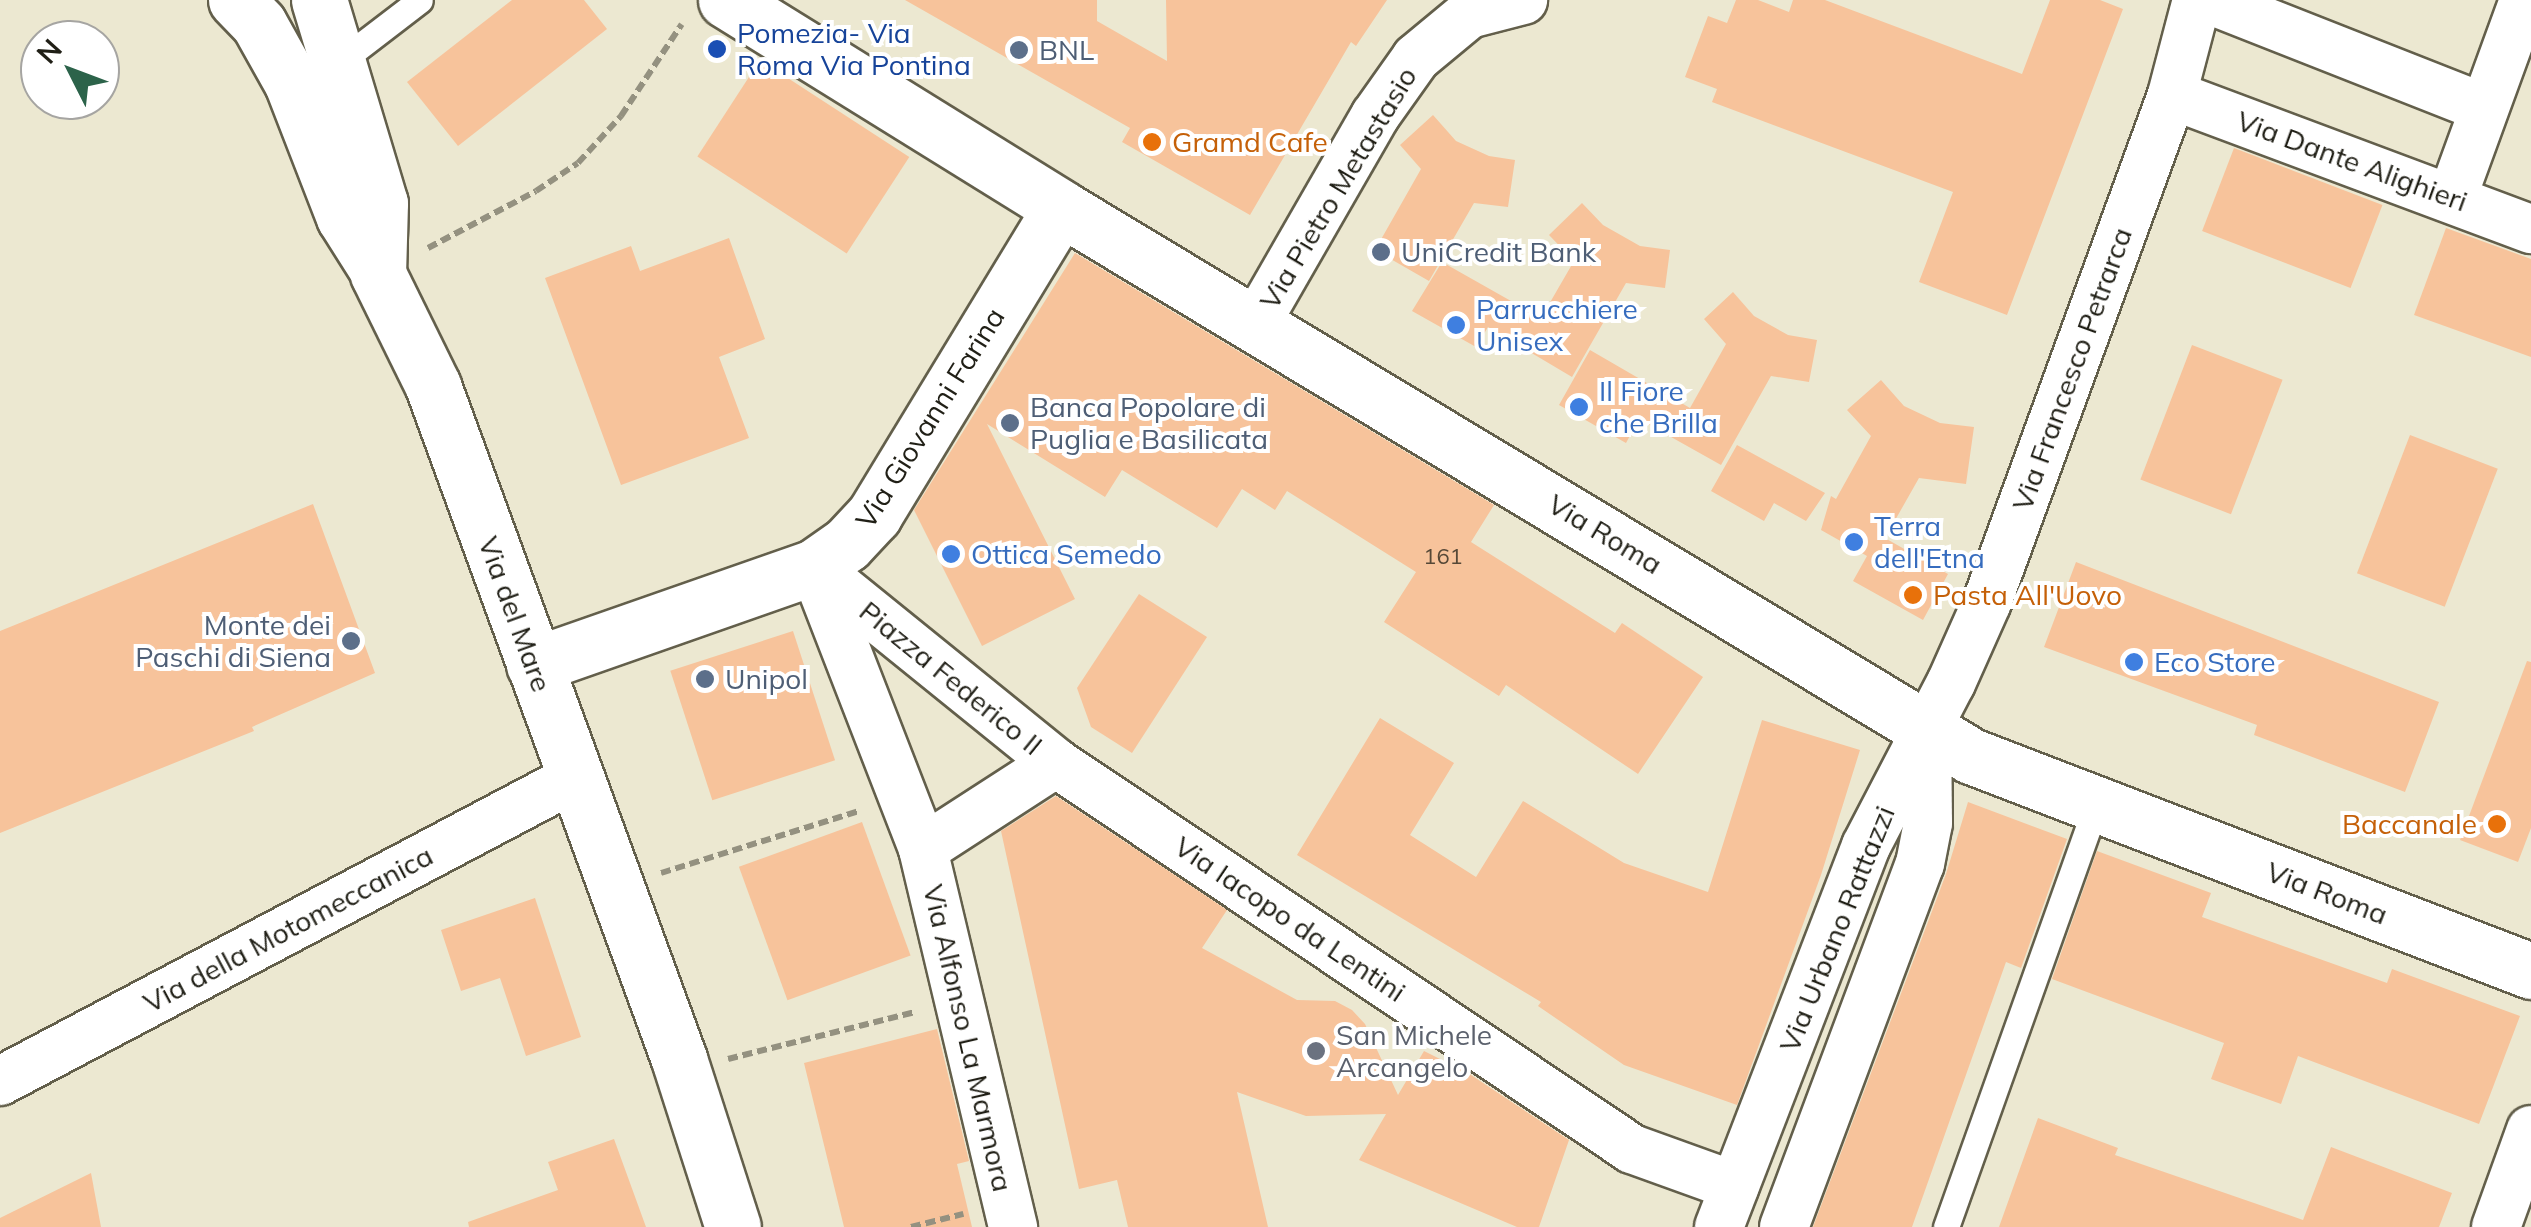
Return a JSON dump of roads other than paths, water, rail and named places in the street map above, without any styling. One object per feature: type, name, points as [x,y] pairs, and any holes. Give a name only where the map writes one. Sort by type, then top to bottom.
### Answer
[{"type":"street","name":"Via del Mare","points":[[236,0],[259,24],[292,82],[344,217],[376,270],[432,386],[684,1071],[733,1227]]},
{"type":"street","points":[[319,0],[380,204],[376,270]]},
{"type":"street","name":"Via Pietro Metastasio","points":[[1256,323],[1375,116],[1416,58],[1459,20],[1522,0]]},
{"type":"street","name":"Via Francesco Petrarca","points":[[1927,730],[1972,638],[2000,568],[2172,95],[2196,0]]},
{"type":"street","points":[[2210,0],[2482,107]]},
{"type":"street","points":[[2452,198],[2524,0]]},
{"type":"street","name":"Via Roma","points":[[707,8],[1256,323],[1993,767],[2531,970]]},
{"type":"street","name":"Via Dante Alighieri","points":[[2172,95],[2531,229]]},
{"type":"street","name":"Via Giovanni Farina","points":[[534,665],[814,566],[847,544],[874,515],[1061,208]]},
{"type":"street","name":"Piazza Federico II","points":[[814,566],[1056,763],[923,849],[814,566]]},
{"type":"street","name":"Via Urbano Rattazzi","points":[[1727,1206],[1866,846],[1927,730]]},
{"type":"street","name":"Via Urbano Rattazzi","points":[[1784,1227],[1920,864],[1928,824],[1927,730]]},
{"type":"street","name":"Via Iacopo da Lentini","points":[[1056,763],[1632,1149],[1727,1206]]},
{"type":"street","name":"Via della Motomeccanica","points":[[0,1081],[576,777]]},
{"type":"street","name":"Via Alfonso La Marmora","points":[[923,849],[1013,1227]]},
{"type":"street","points":[[2496,1227],[2531,1130]]},
{"type":"lane","points":[[338,64],[420,0]]},
{"type":"lane","points":[[1946,1227],[2096,806]]},
{"type":"place","name":"Pomezia- Via Roma Via Pontina","points":[[717,49]]},
{"type":"place","name":"BNL","points":[[1019,50]]},
{"type":"place","name":"Gramd Cafe","points":[[1152,142]]},
{"type":"place","name":"UniCredit Bank","points":[[1381,252]]},
{"type":"place","name":"Parrucchiere Unisex","points":[[1456,325]]},
{"type":"place","name":"Il Fiore che Brilla","points":[[1579,407]]},
{"type":"place","name":"Banca Popolare di Puglia e Basilicata","points":[[1010,423]]},
{"type":"place","name":"Terra dell'Etna","points":[[1854,542]]},
{"type":"place","name":"Ottica Semedo","points":[[951,554]]},
{"type":"place","name":"Pasta All'Uovo","points":[[1913,595]]},
{"type":"place","name":"Monte dei Paschi di Siena","points":[[351,641]]},
{"type":"place","name":"Eco Store","points":[[2134,662]]},
{"type":"place","name":"Unipol","points":[[705,679]]},
{"type":"place","name":"Baccanale","points":[[2497,824]]},
{"type":"place","name":"San Michele Arcangelo","points":[[1316,1051]]}]
